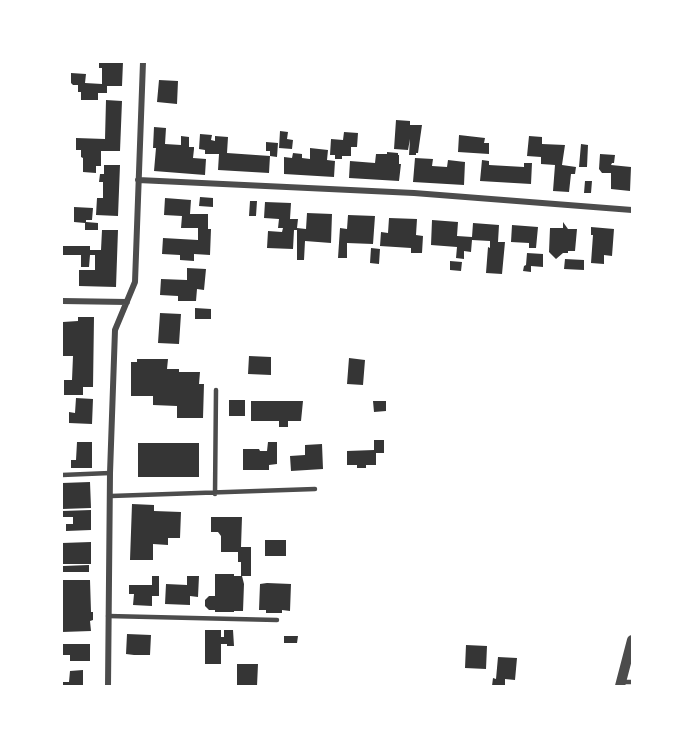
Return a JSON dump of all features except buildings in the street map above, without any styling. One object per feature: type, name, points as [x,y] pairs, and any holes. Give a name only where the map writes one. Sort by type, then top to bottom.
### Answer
[{"type":"street","points":[[108,687],[110,473],[115,330],[135,282],[143,62]]},
{"type":"street","points":[[138,180],[414,193],[633,210]]},
{"type":"street","points":[[62,301],[127,302]]},
{"type":"street","points":[[625,683],[633,640]]},
{"type":"lane","points":[[215,494],[216,390]]},
{"type":"lane","points":[[62,475],[110,473]]},
{"type":"lane","points":[[111,496],[315,489]]},
{"type":"lane","points":[[108,616],[277,620]]}]
